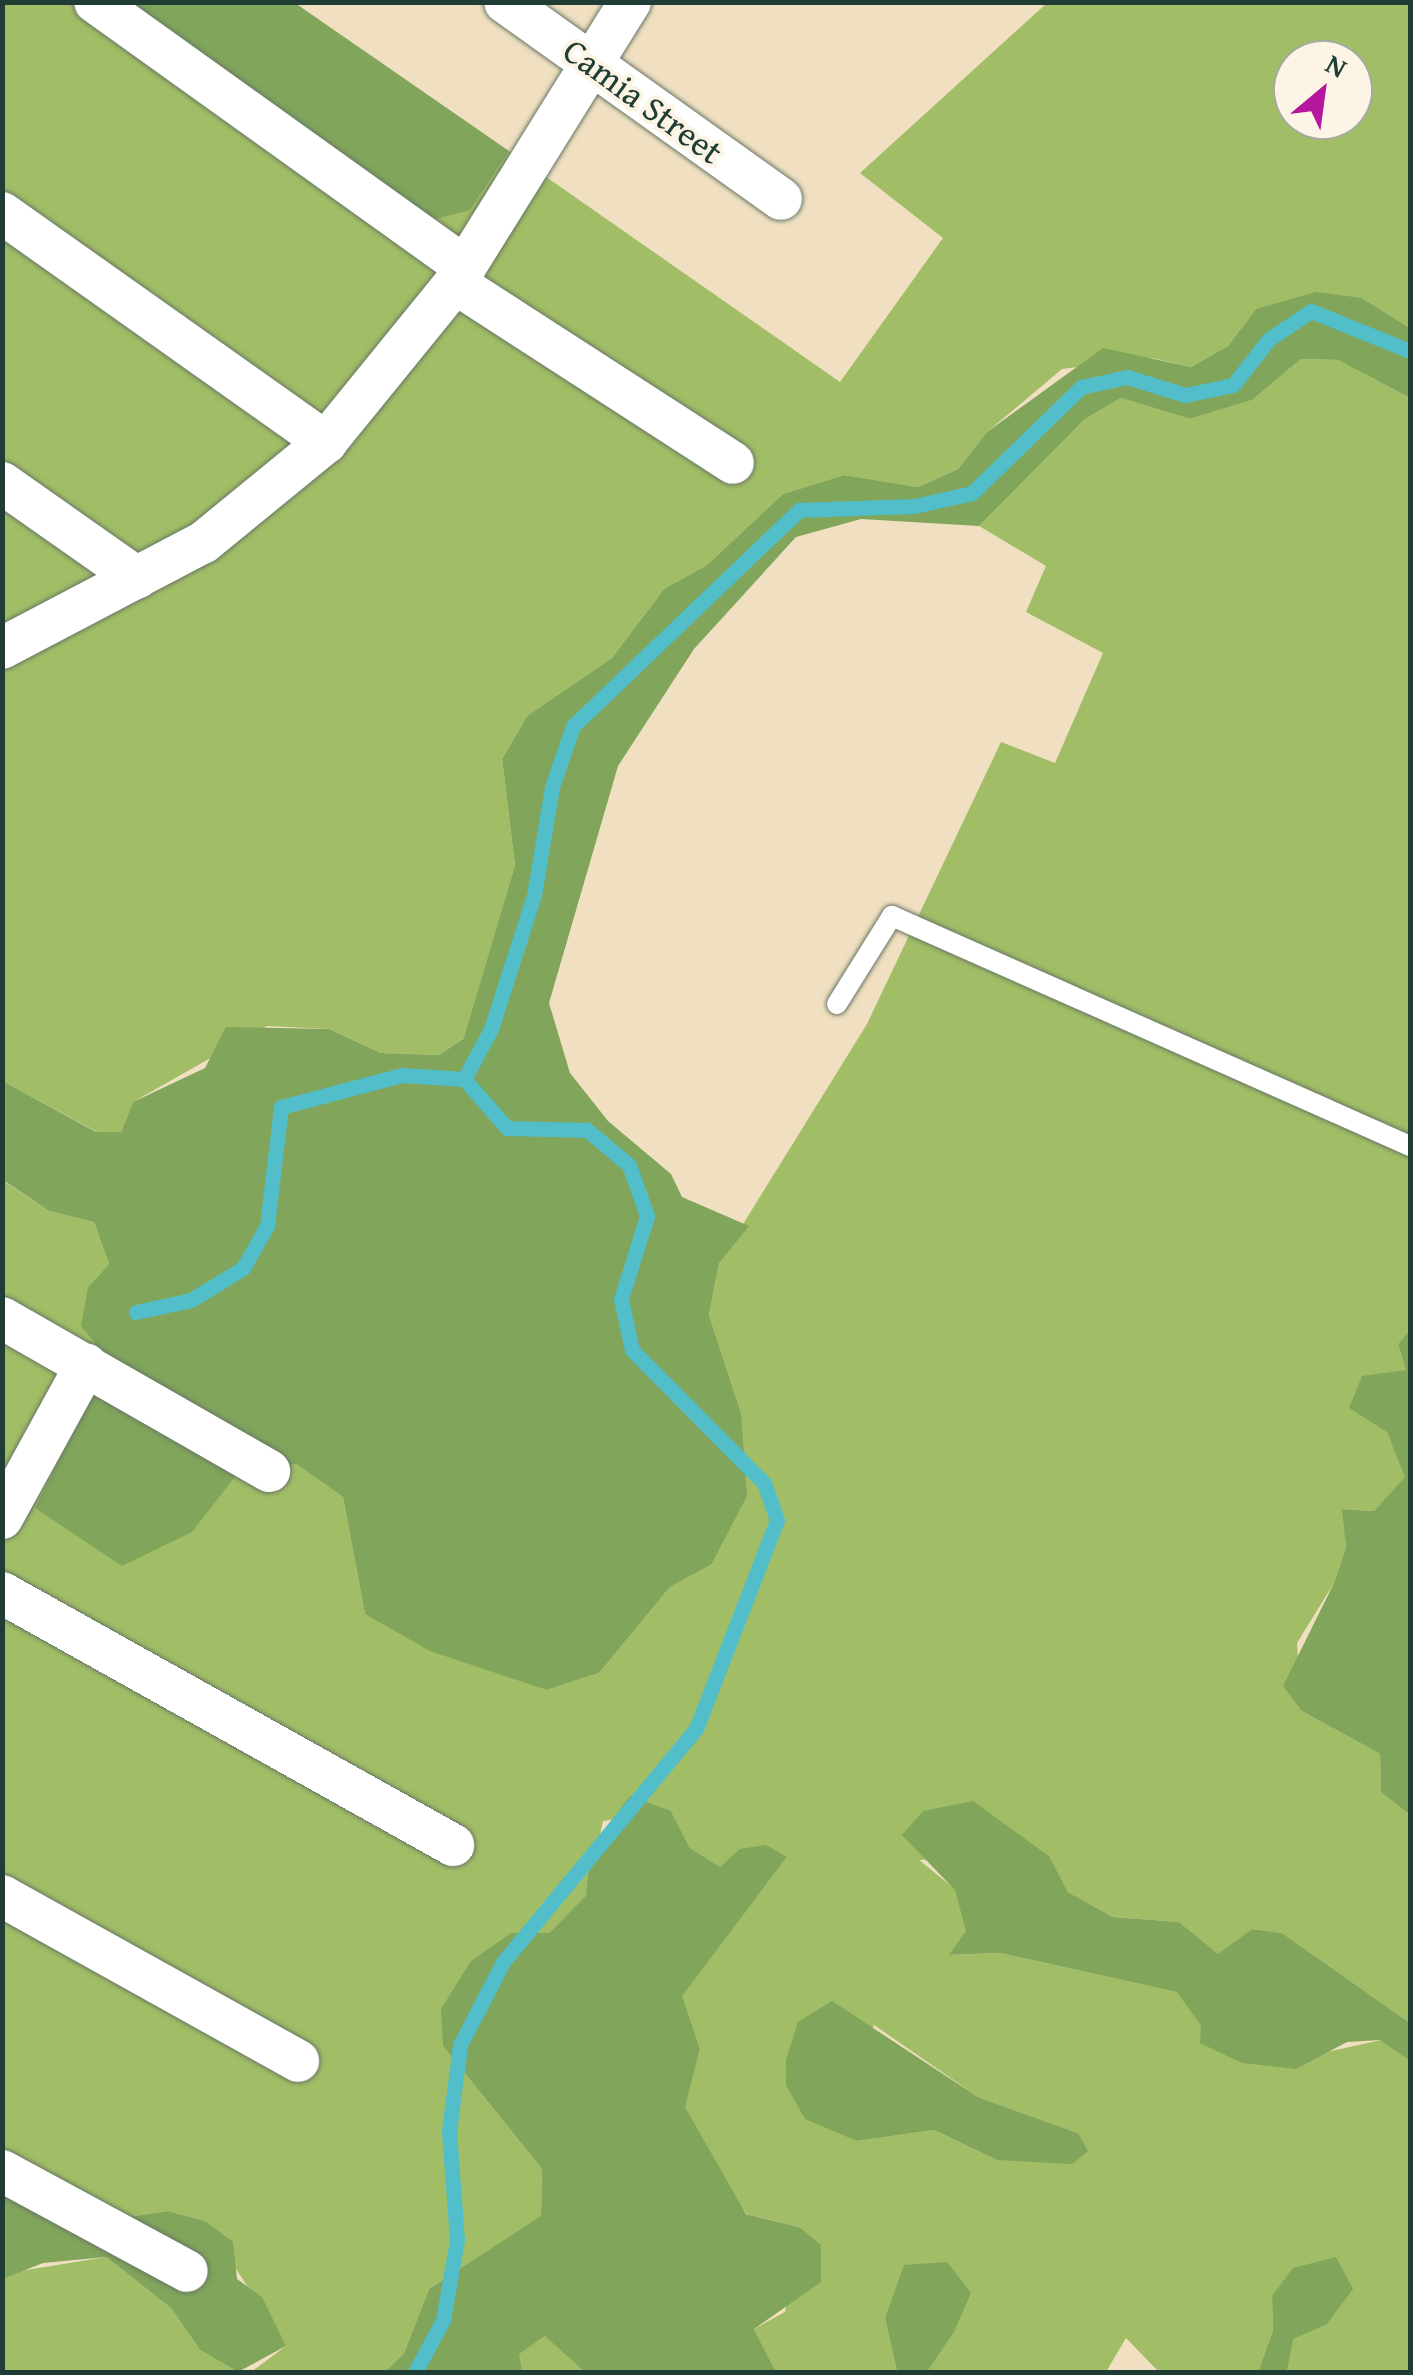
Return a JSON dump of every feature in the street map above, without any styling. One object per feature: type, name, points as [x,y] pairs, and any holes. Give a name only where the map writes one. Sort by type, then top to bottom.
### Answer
[{"type":"street","points":[[95,2],[460,275],[733,463]]},
{"type":"street","name":"Camia Street","points":[[506,2],[780,199]]},
{"type":"street","points":[[2,648],[204,542],[326,442],[460,275],[630,2]]},
{"type":"street","points":[[2,213],[326,442]]},
{"type":"street","points":[[2,483],[137,578]]},
{"type":"street","points":[[2,1318],[269,1471]]},
{"type":"street","points":[[2,1518],[86,1365]]},
{"type":"street","points":[[2,1593],[453,1845]]},
{"type":"street","points":[[2,1896],[298,2061]]},
{"type":"street","points":[[2,2171],[187,2271]]},
{"type":"lane","points":[[837,1004],[892,916],[1410,1146]]},
{"type":"green space","points":[[3,3],[118,3],[470,210],[509,151],[840,382],[943,238],[860,173],[1047,3],[1410,3],[1410,328],[1362,298],[1256,309],[1228,346],[1191,367],[1152,358],[1062,369],[987,432],[958,469],[918,487],[844,475],[783,494],[707,565],[664,589],[612,658],[527,716],[502,759],[515,865],[465,1037],[439,1055],[381,1053],[329,1029],[267,1026],[133,1102],[121,1132],[97,1132],[3,1081]]},
{"type":"green space","points":[[118,3],[295,3],[509,151],[470,210],[427,221]]},
{"type":"green space","points":[[1316,292],[1362,298],[1410,328],[1410,398],[1338,360],[1301,359],[1252,400],[1190,419],[1121,398],[1085,419],[979,526],[861,519],[796,537],[694,649],[618,766],[549,1003],[570,1073],[608,1121],[671,1174],[682,1197],[749,1226],[719,1263],[709,1315],[741,1413],[747,1496],[711,1565],[670,1587],[599,1673],[547,1690],[430,1651],[365,1614],[343,1497],[296,1464],[237,1474],[192,1532],[122,1566],[35,1508],[109,1360],[81,1326],[88,1287],[109,1264],[94,1222],[49,1211],[3,1180],[3,1081],[96,1132],[121,1132],[133,1102],[205,1068],[226,1027],[329,1029],[381,1053],[439,1055],[464,1038],[515,865],[502,759],[527,716],[612,658],[664,589],[707,565],[783,494],[844,475],[918,487],[958,469],[987,432],[1103,348],[1191,367],[1228,346],[1256,309]]},
{"type":"green space","points":[[1301,359],[1338,360],[1410,398],[1410,1330],[1398,1344],[1406,1370],[1387,1432],[1406,1477],[1374,1511],[1343,1509],[1346,1547],[1334,1583],[1297,1643],[1302,1711],[1380,1754],[1381,1792],[1410,1815],[1410,2023],[1282,1933],[1252,1929],[1218,1955],[1179,1922],[1113,1917],[1068,1892],[1050,1857],[919,1860],[955,1889],[967,1931],[950,1955],[1000,1953],[1178,1992],[1201,2026],[1309,2056],[1381,2040],[1410,2061],[1410,2372],[1287,2372],[1292,2339],[1326,2325],[1272,2296],[1273,2330],[1258,2372],[1159,2372],[1126,2338],[1106,2372],[927,2372],[953,2334],[885,2318],[897,2372],[776,2372],[754,2329],[785,2312],[799,2227],[747,2214],[723,2183],[684,2107],[700,2049],[681,1996],[787,1857],[721,1868],[690,1848],[671,1811],[603,1821],[587,1896],[549,1933],[511,1933],[443,2046],[542,2169],[541,2217],[429,2289],[404,2353],[385,2372],[251,2372],[286,2346],[205,2221],[168,2211],[127,2217],[3,2148],[2,1180],[49,1211],[94,1222],[109,1264],[88,1287],[109,1360],[35,1508],[296,1464],[343,1497],[365,1614],[547,1690],[599,1673],[670,1587],[711,1565],[741,1413],[709,1315],[719,1263],[867,1024],[1001,742],[1055,763],[1103,653],[1026,612],[1046,566],[979,526],[1085,419],[1121,398],[1190,419],[1252,400]],"holes":[[[874,2025],[978,2097],[1078,2133],[997,2160],[934,2130],[857,2141],[835,2130]]]},
{"type":"green space","points":[[1410,1330],[1410,1815],[1381,1792],[1380,1754],[1302,1711],[1283,1686],[1334,1583],[1346,1547],[1342,1509],[1374,1511],[1405,1477],[1387,1432],[1349,1408],[1362,1376],[1406,1370],[1398,1344]]},
{"type":"green space","points":[[630,1796],[671,1811],[690,1848],[720,1867],[740,1849],[766,1845],[787,1857],[682,1996],[700,2049],[685,2107],[746,2214],[799,2227],[821,2245],[821,2282],[754,2329],[776,2372],[585,2372],[545,2336],[519,2354],[522,2372],[385,2372],[404,2353],[429,2289],[541,2216],[542,2169],[443,2046],[441,2009],[471,1961],[511,1933],[549,1933],[586,1896],[591,1847]]},
{"type":"green space","points":[[973,1801],[1050,1857],[1068,1892],[1113,1917],[1179,1922],[1218,1954],[1252,1929],[1282,1933],[1410,2023],[1410,2061],[1380,2040],[1347,2042],[1296,2069],[1242,2063],[1200,2043],[1201,2026],[1177,1992],[1000,1953],[949,1955],[966,1931],[955,1890],[902,1835],[923,1811]]},
{"type":"green space","points":[[832,2001],[978,2097],[1078,2133],[1088,2151],[1072,2164],[997,2160],[934,2130],[857,2141],[805,2119],[786,2085],[786,2060],[798,2022]]},
{"type":"green space","points":[[2,2148],[127,2217],[168,2211],[205,2221],[233,2242],[237,2279],[262,2297],[286,2346],[238,2372],[200,2350],[171,2308],[106,2257],[43,2263],[5,2278]]},
{"type":"green space","points":[[106,2257],[171,2308],[200,2350],[238,2372],[3,2372],[2,2274]]},
{"type":"green space","points":[[1336,2257],[1353,2289],[1326,2325],[1293,2339],[1287,2372],[1258,2372],[1273,2330],[1272,2296],[1293,2268]]},
{"type":"green space","points":[[947,2262],[971,2293],[953,2334],[927,2372],[897,2372],[885,2318],[904,2265]]},
{"type":"green space","points":[[545,2336],[569,2349],[585,2372],[522,2372],[518,2354]]},
{"type":"waterway","points":[[415,2372],[443,2320],[457,2240],[449,2131],[460,2045],[503,1962],[696,1729],[777,1520],[764,1483],[632,1350],[621,1299],[647,1216],[629,1165],[587,1130],[507,1128],[464,1079],[491,1029],[534,895],[552,787],[573,726],[799,510],[914,506],[972,493],[1081,387],[1127,377],[1185,395],[1233,385],[1269,339],[1311,311],[1410,351]]},
{"type":"waterway","points":[[136,1312],[191,1300],[243,1268],[267,1226],[281,1107],[402,1075],[464,1079]]}]
